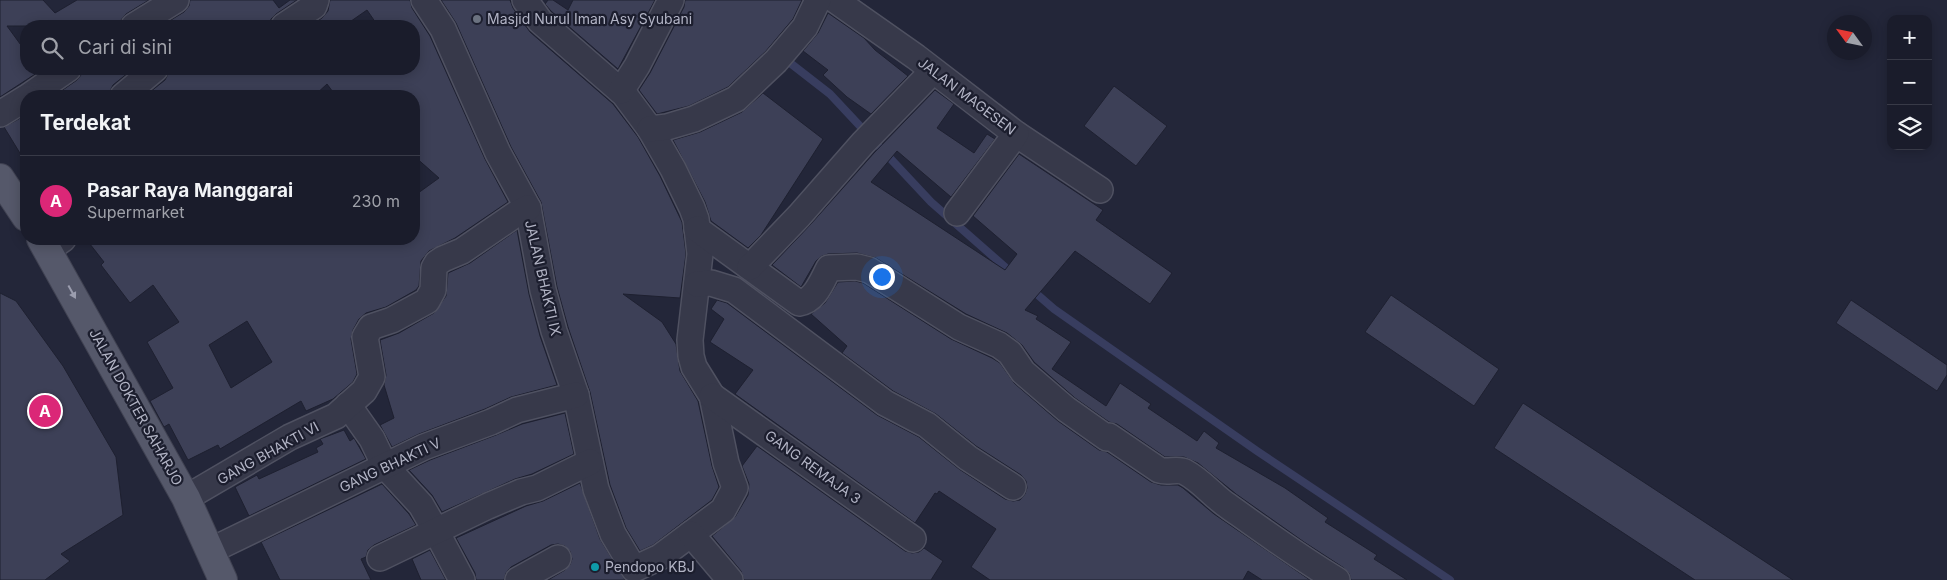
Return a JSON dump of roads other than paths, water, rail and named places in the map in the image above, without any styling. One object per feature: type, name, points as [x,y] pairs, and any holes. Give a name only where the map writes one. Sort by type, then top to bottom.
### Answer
[{"type":"main road","points":[[3,188],[20,209]]},
{"type":"main road","name":"JALAN DOKTER SAHARJO","points":[[53,245],[186,498],[223,580]]},
{"type":"street","points":[[144,20],[176,0]]},
{"type":"street","points":[[293,20],[314,6],[316,0]]},
{"type":"street","name":"JALAN BHAKTI IX","points":[[424,0],[443,29],[498,153],[528,208],[536,246],[537,262],[552,323],[576,395],[590,462],[604,512],[614,534],[634,569],[660,557],[691,534]]},
{"type":"street","points":[[524,0],[540,21],[621,91],[650,129],[673,169],[696,219],[700,254],[690,340],[691,356],[694,366],[712,396],[726,463],[735,488],[723,510],[691,534],[730,580]]},
{"type":"street","points":[[650,129],[667,127],[694,119],[736,99],[782,54],[805,27],[818,0]]},
{"type":"street","name":"JALAN MAGESEN","points":[[836,0],[1016,134],[1100,190]]},
{"type":"street","points":[[621,91],[637,66],[670,2]]},
{"type":"street","points":[[750,266],[799,216],[870,136],[933,71]]},
{"type":"street","points":[[38,90],[59,75]]},
{"type":"street","points":[[130,90],[148,75]]},
{"type":"street","points":[[0,114],[20,102]]},
{"type":"street","points":[[957,213],[1016,134]]},
{"type":"street","name":"GANG BHAKTI VI","points":[[186,498],[290,437],[336,416],[364,391],[372,377],[365,337],[371,327],[392,320],[427,301],[433,290],[434,268],[442,259],[462,251],[516,214],[528,208]]},
{"type":"street","points":[[697,229],[799,303],[806,302],[812,296],[829,268],[857,266],[869,270],[959,327],[999,345],[1010,353],[1023,372],[1066,409],[1107,438],[1110,436],[1159,470],[1165,472],[1178,470],[1184,472],[1210,489],[1227,506],[1337,580]]},
{"type":"street","points":[[697,284],[711,283],[734,290],[885,402],[927,425],[968,458],[1013,487]]},
{"type":"street","name":"GANG BHAKTI V","points":[[210,551],[424,447],[517,410],[576,395]]},
{"type":"street","name":"GANG REMAJA 3","points":[[712,396],[913,539]]},
{"type":"street","points":[[348,405],[372,439],[385,466],[414,497],[436,531],[462,580]]},
{"type":"street","points":[[380,558],[488,506],[521,492],[537,488],[590,462]]},
{"type":"street","points":[[518,580],[558,558]]},
{"type":"waterway","points":[[785,59],[830,94],[931,202],[1013,274]]},
{"type":"waterway","points":[[1031,289],[1054,309],[1257,451],[1450,580]]},
{"type":"place","name":"Masjid Nurul Iman Asy Syubani","points":[[477,19]]},
{"type":"place","name":"Pasar Raya Manggarai","points":[[45,411]]},
{"type":"place","name":"Pendopo KBJ","points":[[595,567]]}]
